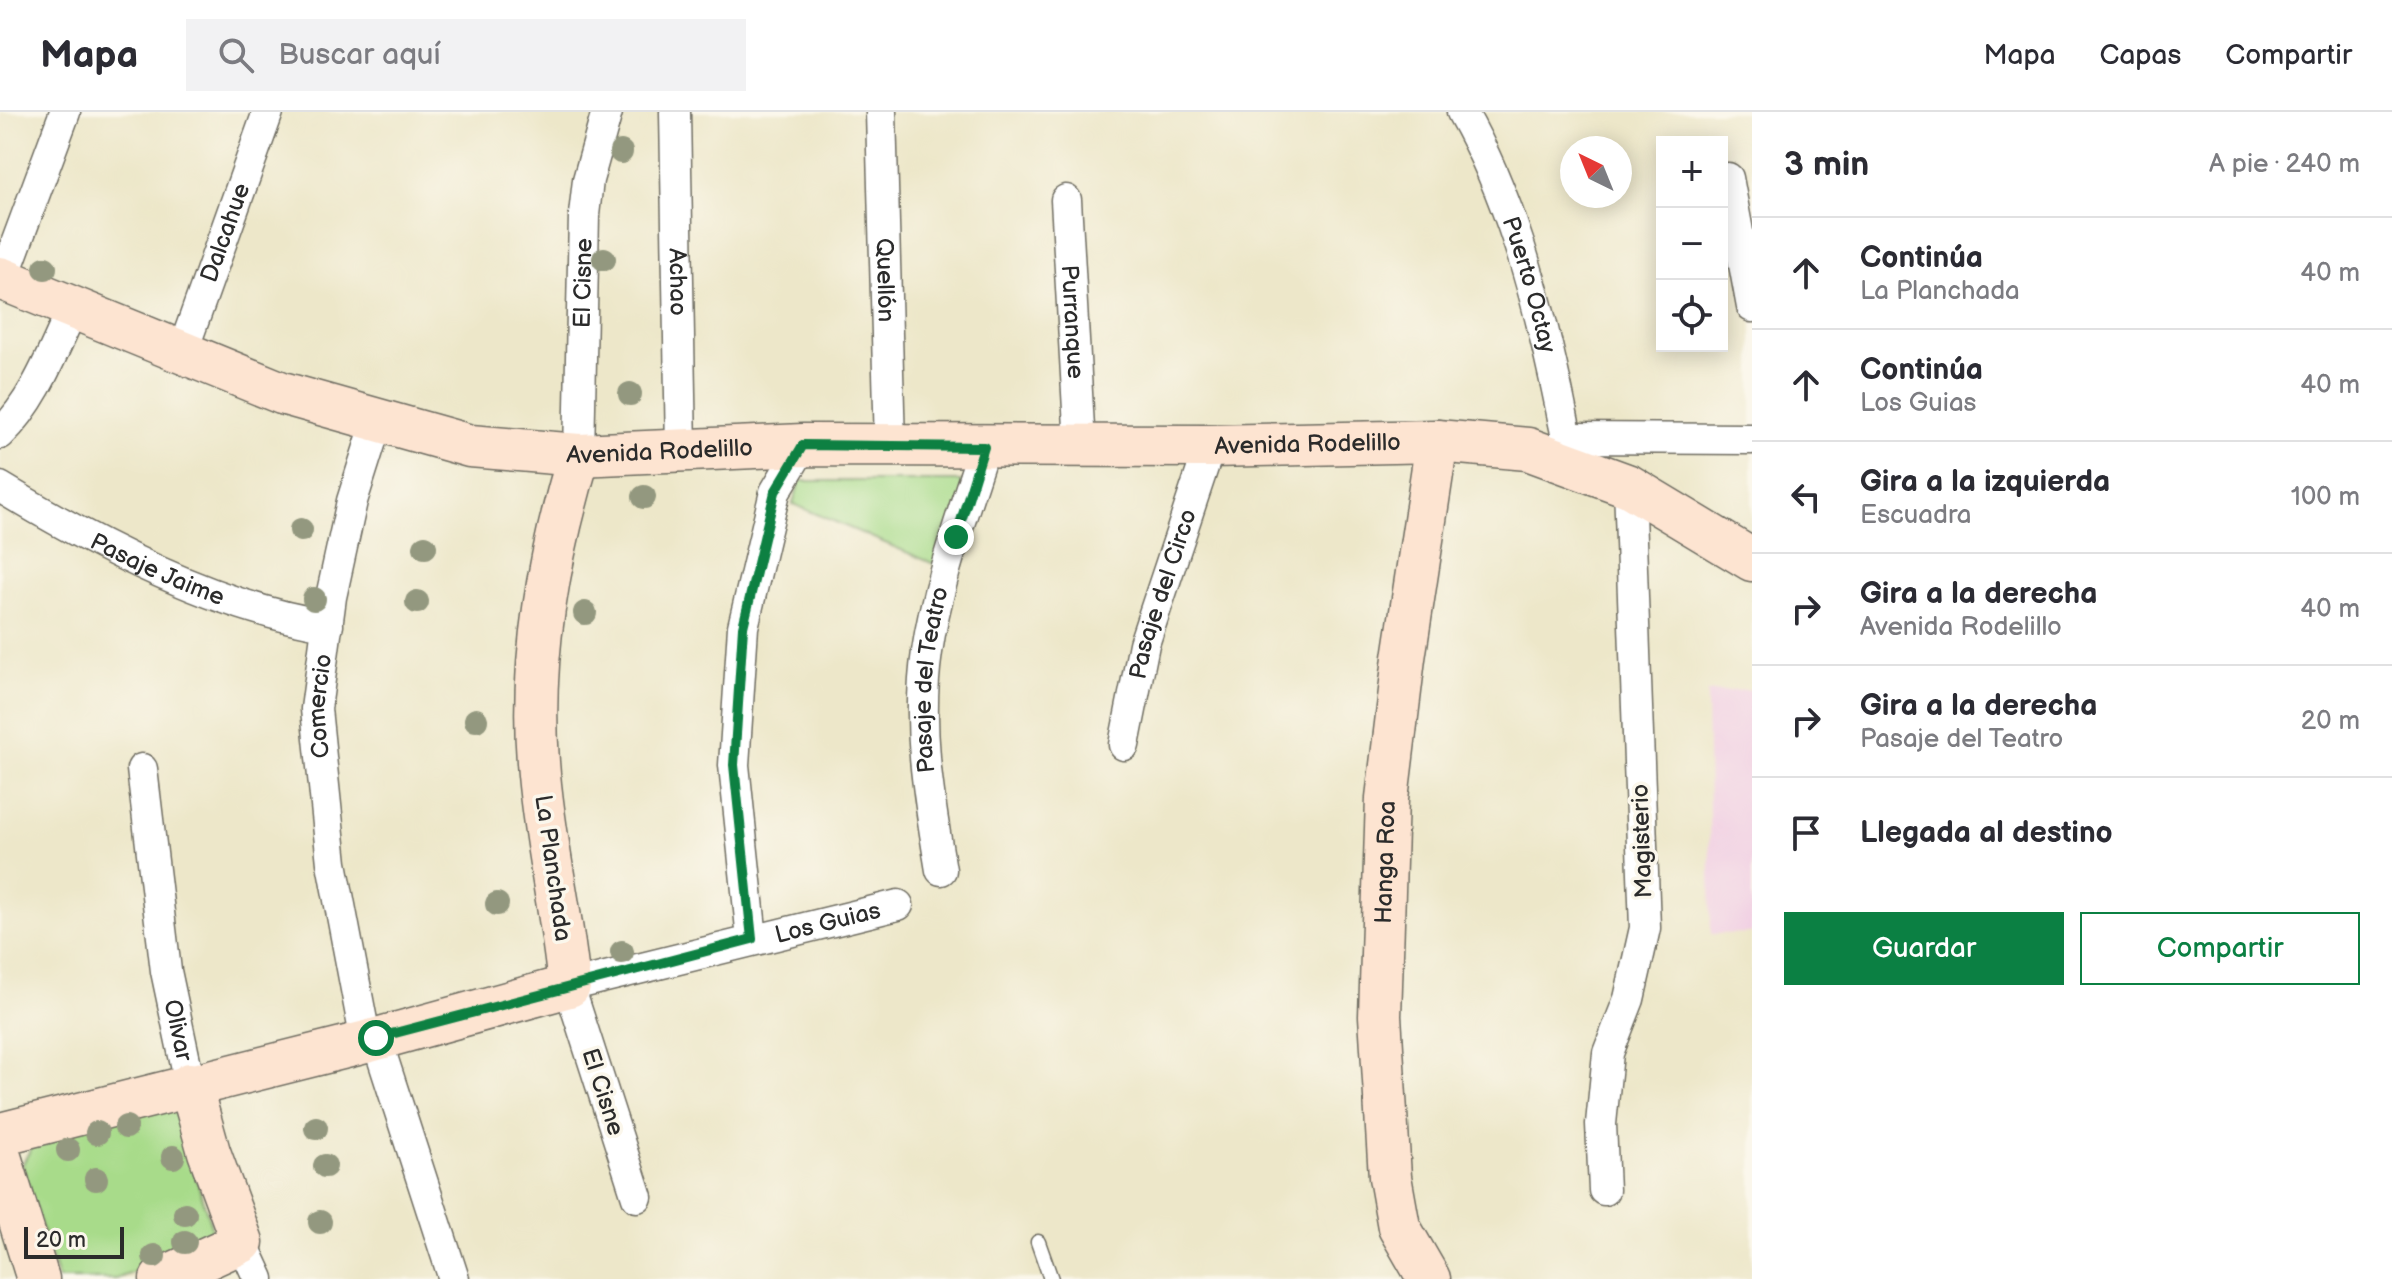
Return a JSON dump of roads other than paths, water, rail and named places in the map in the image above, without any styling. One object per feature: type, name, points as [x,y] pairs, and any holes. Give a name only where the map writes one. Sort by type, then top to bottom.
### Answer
[{"type":"street","points":[[2,279],[65,112]]},
{"type":"street","name":"Dalcahue","points":[[182,353],[268,112]]},
{"type":"street","name":"El Cisne","points":[[579,455],[584,215],[588,180],[607,112]]},
{"type":"street","name":"Achao","points":[[675,112],[681,451]]},
{"type":"street","name":"Quellón","points":[[881,112],[890,446]]},
{"type":"street","name":"Puerto Octay","points":[[1462,112],[1479,141],[1514,233],[1544,337],[1570,451]]},
{"type":"street","points":[[1728,178],[1752,307]]},
{"type":"street","name":"Purranque","points":[[1066,200],[1080,445]]},
{"type":"street","name":"Avenida Rodelillo","points":[[2,279],[282,393],[470,446],[579,455],[803,445],[1210,446],[1437,441],[1570,451],[1752,439]]},
{"type":"street","points":[[0,434],[15,420],[49,362],[73,308]]},
{"type":"street","name":"Comercio","points":[[377,422],[352,501],[328,625],[316,709],[332,863],[371,1040],[454,1279]]},
{"type":"street","name":"Hanga Roa","points":[[1429,1279],[1399,1227],[1390,1177],[1380,1016],[1387,798],[1404,658],[1437,441]]},
{"type":"street","points":[[752,939],[734,765],[743,627],[775,492],[803,445]]},
{"type":"street","name":"Pasaje del Circo","points":[[1124,745],[1144,644],[1210,446]]},
{"type":"street","name":"Pasaje del Teatro","points":[[941,870],[925,766],[926,653],[938,596],[984,447]]},
{"type":"street","name":"Avenida Rodelillo","points":[[1570,451],[1749,550]]},
{"type":"street","name":"La Planchada","points":[[569,986],[538,763],[536,663],[556,530],[579,455]]},
{"type":"street","name":"Magisterio","points":[[1604,1190],[1601,1124],[1608,1053],[1629,999],[1645,928],[1629,486]]},
{"type":"street","name":"Pasaje Jaime","points":[[0,487],[81,536],[123,554],[291,620],[328,625]]},
{"type":"street","name":"Olivar","points":[[142,769],[166,971],[190,1084],[209,1152],[250,1260]]},
{"type":"street","name":"Los Guias","points":[[569,986],[898,905]]},
{"type":"street","points":[[0,1134],[371,1040],[569,986]]},
{"type":"street","name":"El Cisne","points":[[569,986],[637,1197]]},
{"type":"street","points":[[0,1157],[38,1279]]},
{"type":"street","points":[[161,1279],[250,1260]]},
{"type":"lane","points":[[1038,1242],[1051,1279]]}]
